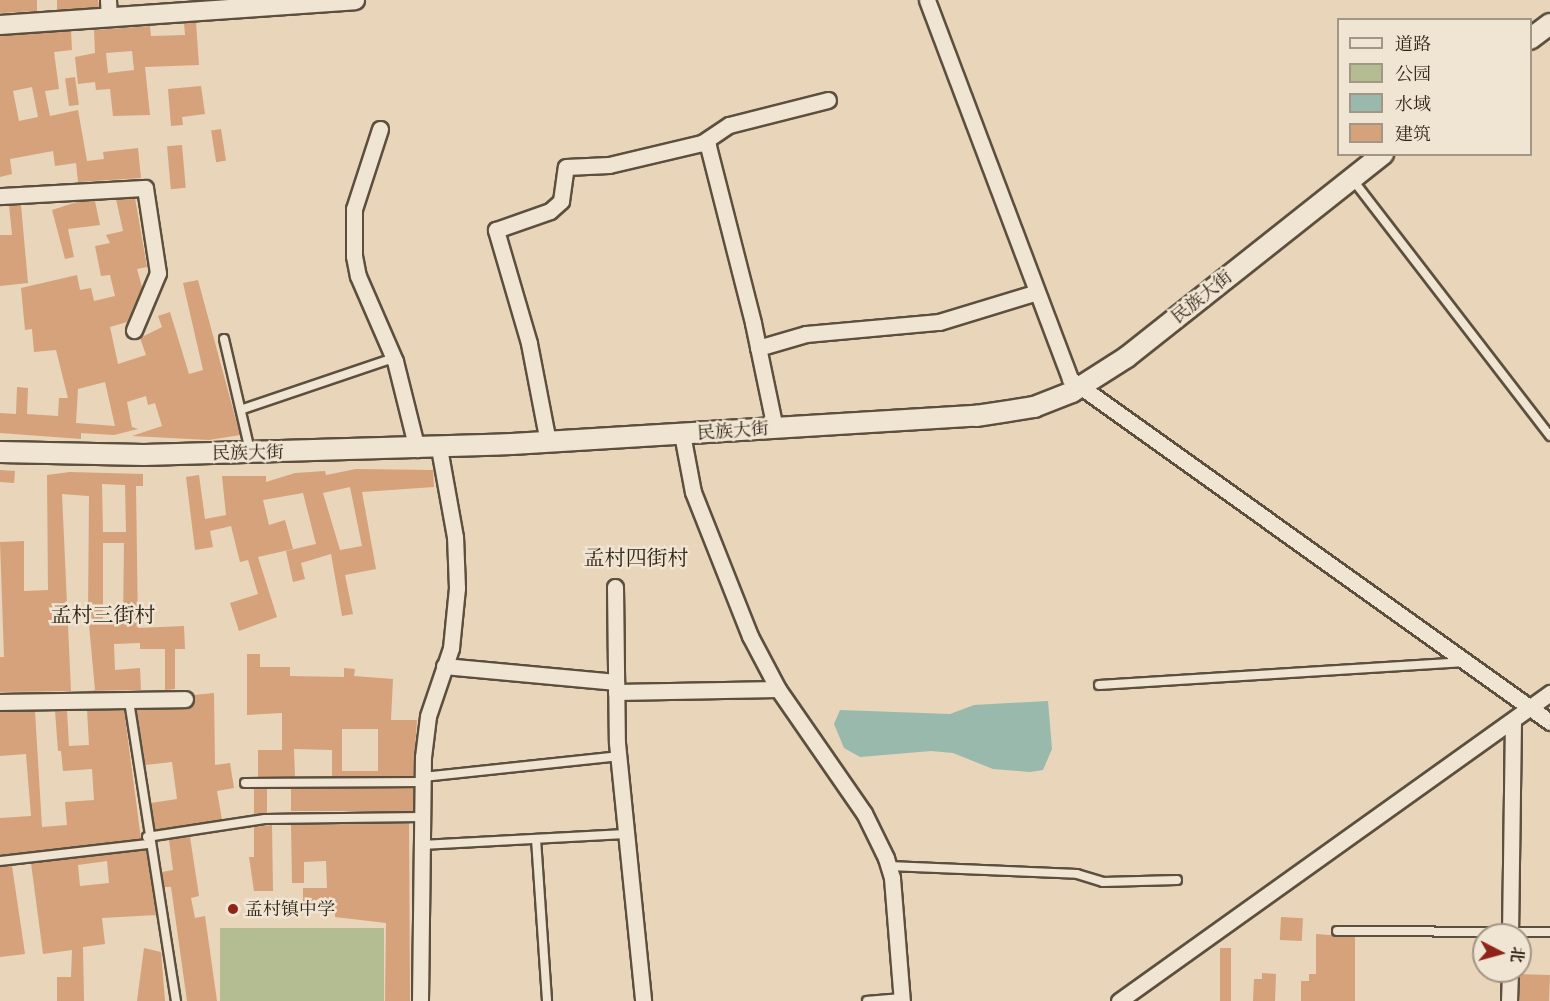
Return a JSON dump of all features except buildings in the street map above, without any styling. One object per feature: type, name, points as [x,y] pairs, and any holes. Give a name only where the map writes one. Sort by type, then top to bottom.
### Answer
[{"type":"main road","points":[[1532,38],[1550,24]]},
{"type":"main road","name":"民族大街","points":[[0,452],[251,453],[439,448],[775,428],[1006,412],[1034,407],[1079,388],[1127,357],[1380,156]]},
{"type":"street","points":[[0,25],[109,9],[355,0]]},
{"type":"street","points":[[927,0],[1034,293],[1070,380],[1550,723]]},
{"type":"street","points":[[548,442],[529,343],[496,230],[550,211],[561,201],[566,168],[609,165],[702,143],[729,125],[828,100]]},
{"type":"street","points":[[380,129],[359,187],[352,234],[358,276],[394,358],[417,448]]},
{"type":"street","points":[[702,143],[708,146],[758,348],[775,428]]},
{"type":"street","points":[[0,196],[145,188],[158,273],[134,330]]},
{"type":"street","points":[[758,348],[806,334],[939,322],[1034,293]]},
{"type":"street","points":[[682,434],[693,492],[750,636],[778,689],[864,813],[889,866],[902,999]]},
{"type":"street","points":[[420,1001],[422,779],[428,716],[444,666],[455,619],[457,563],[439,448]]},
{"type":"street","points":[[615,587],[618,756],[643,1001]]},
{"type":"street","points":[[444,666],[616,687],[778,689]]},
{"type":"street","points":[[1119,1001],[1550,693]]},
{"type":"street","points":[[0,702],[185,699]]},
{"type":"street","points":[[1510,923],[1513,721]]},
{"type":"street","points":[[1509,1001],[1510,983]]},
{"type":"lane","points":[[1352,178],[1550,436]]},
{"type":"lane","points":[[224,339],[243,409],[251,453]]},
{"type":"lane","points":[[243,409],[394,358]]},
{"type":"lane","points":[[1098,685],[1466,662]]},
{"type":"lane","points":[[129,700],[148,840],[176,1001]]},
{"type":"lane","points":[[244,783],[422,779],[618,756]]},
{"type":"lane","points":[[0,861],[148,840],[265,819],[421,817]]},
{"type":"lane","points":[[420,845],[626,834]]},
{"type":"lane","points":[[536,839],[547,1001]]},
{"type":"lane","points":[[889,866],[1077,873],[1102,882],[1177,880]]},
{"type":"lane","points":[[1337,931],[1472,933]]},
{"type":"lane","points":[[1532,933],[1550,932]]},
{"type":"lane","points":[[867,1001],[902,999]]},
{"type":"green space","points":[[220,928],[384,928],[384,1001],[220,1001]]},
{"type":"water","points":[[1048,701],[1052,749],[1043,770],[1030,772],[993,769],[953,753],[931,751],[860,757],[844,748],[834,724],[840,710],[950,714],[974,705]]},
{"type":"place","name":"孟村镇中学","points":[[233,909]]},
{"type":"district","name":"孟村四街村","points":[[636,558]]},
{"type":"district","name":"孟村三街村","points":[[103,615]]}]
